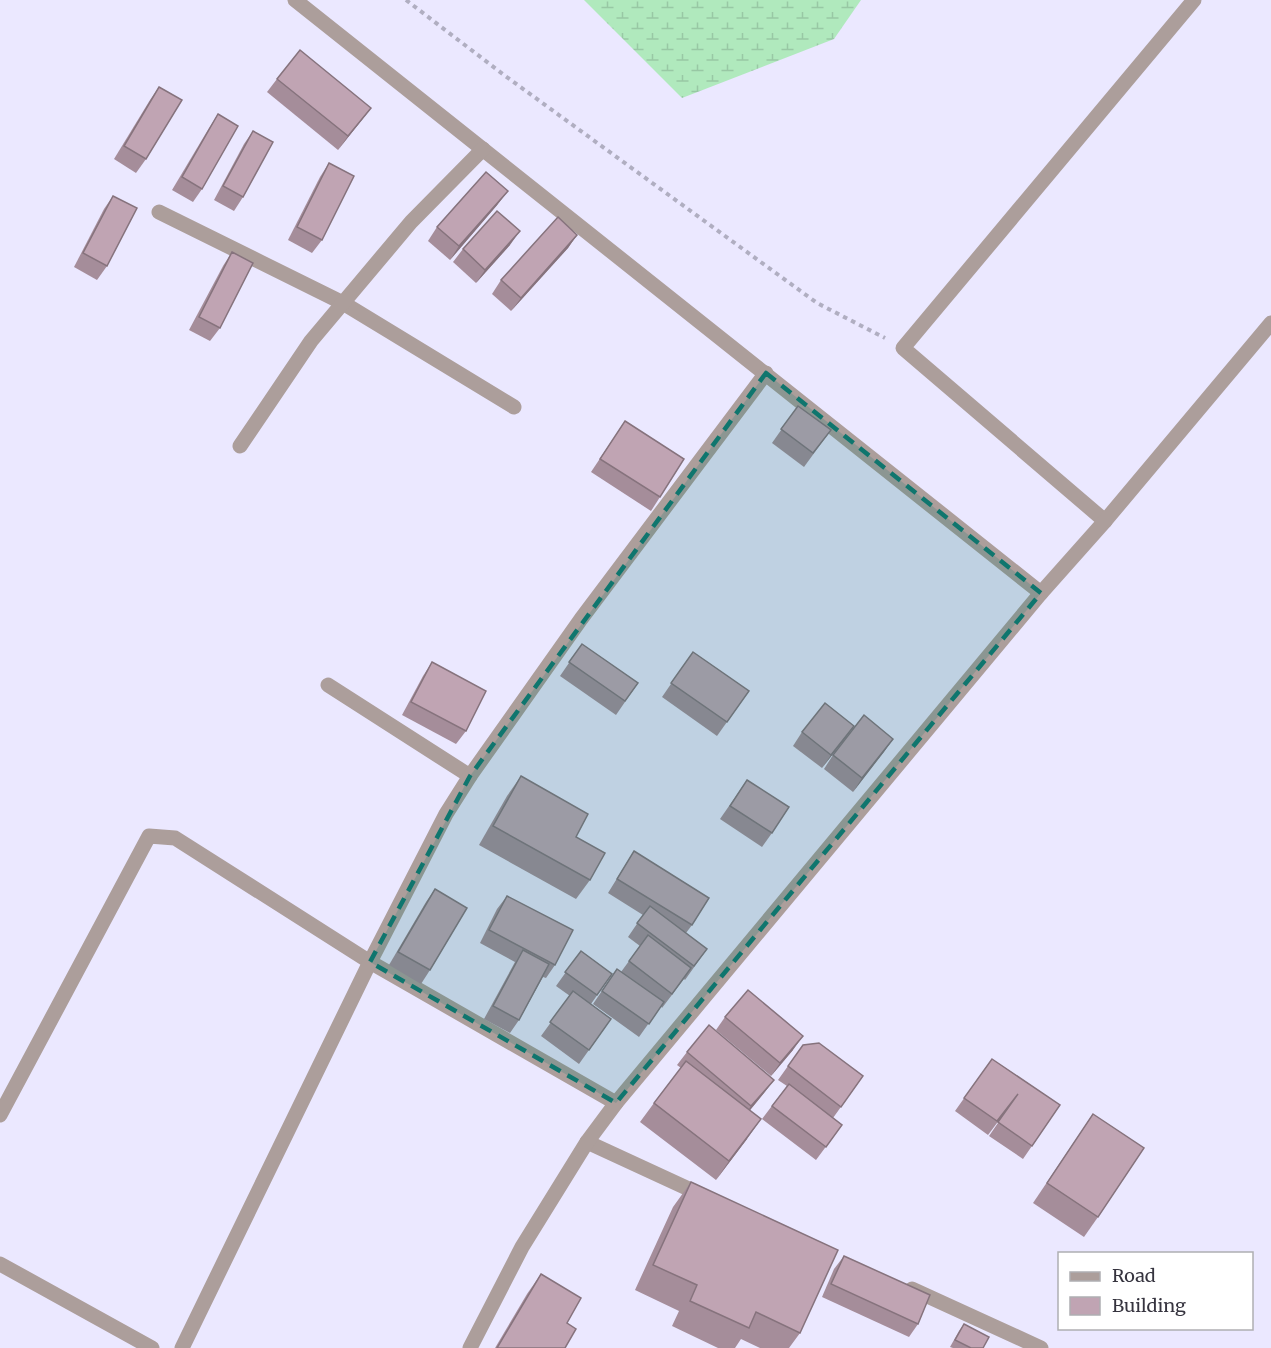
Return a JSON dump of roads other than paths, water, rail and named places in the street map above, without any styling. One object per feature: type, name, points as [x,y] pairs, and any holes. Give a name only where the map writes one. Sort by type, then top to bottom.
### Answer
[{"type":"street","points":[[295,0],[1041,593]]},
{"type":"street","points":[[1105,521],[903,348],[1194,0]]},
{"type":"street","points":[[240,446],[311,341],[411,222],[483,149]]},
{"type":"street","points":[[159,212],[343,303],[514,407]]},
{"type":"street","points":[[470,1348],[522,1246],[587,1142],[616,1103],[1053,578],[1105,521],[1271,322]]},
{"type":"street","points":[[182,1348],[370,962],[446,814],[470,776],[581,619],[765,373]]},
{"type":"street","points":[[328,685],[470,776]]},
{"type":"street","points":[[0,1115],[149,836],[174,838],[370,962],[616,1103]]},
{"type":"street","points":[[587,1142],[719,1203]]},
{"type":"street","points":[[0,1264],[152,1348]]},
{"type":"street","points":[[895,1281],[1041,1348]]}]
